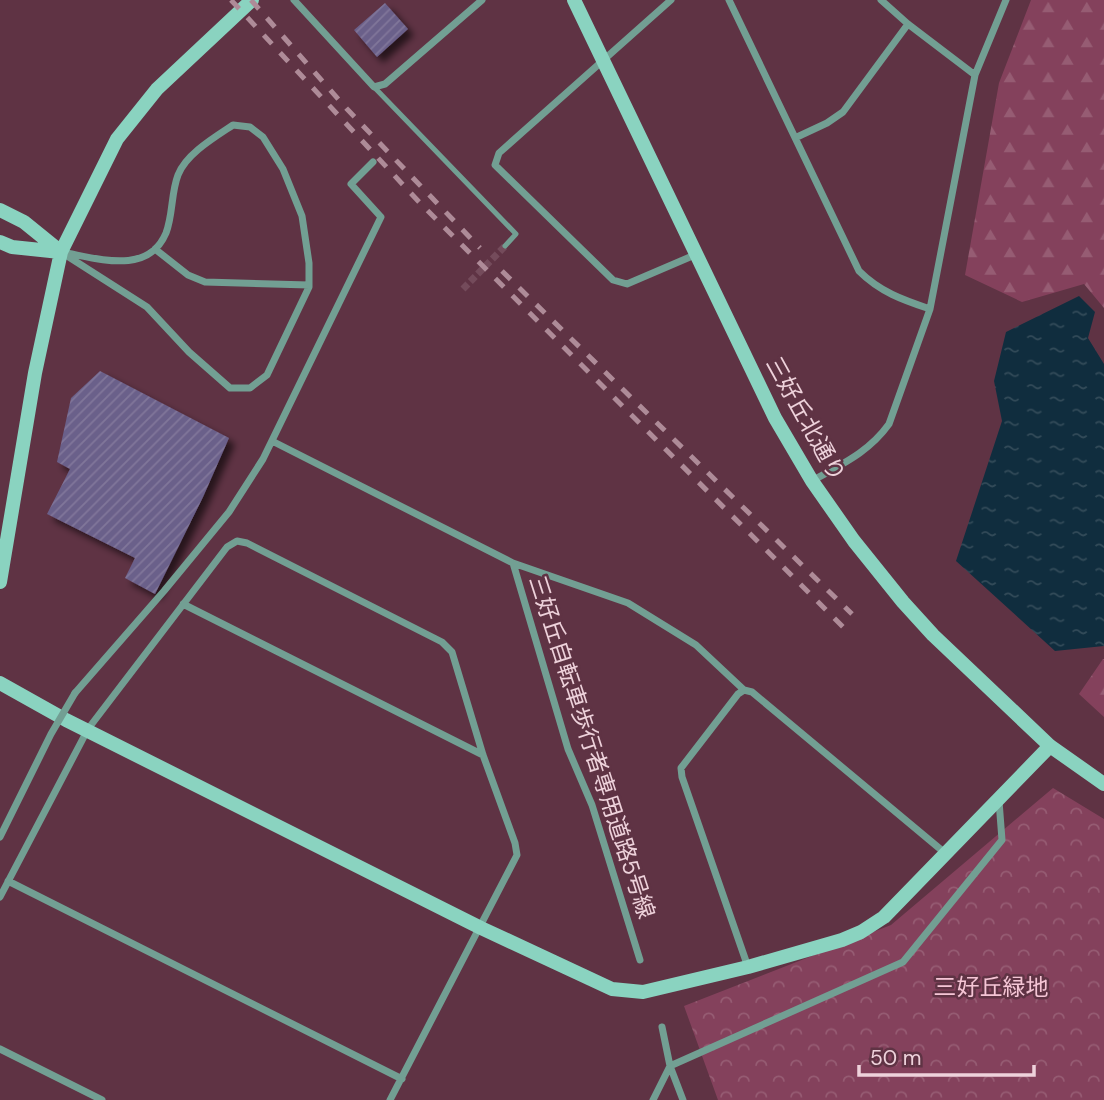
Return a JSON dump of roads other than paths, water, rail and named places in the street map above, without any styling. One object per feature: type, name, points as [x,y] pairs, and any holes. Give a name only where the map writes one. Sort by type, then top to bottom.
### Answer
[{"type":"street","points":[[0,582],[35,373],[61,253],[117,139],[157,89],[252,0]]},
{"type":"street","points":[[294,0],[374,87],[385,84],[482,0]]},
{"type":"street","name":"三好丘北通り","points":[[574,0],[775,418],[812,481],[854,541],[933,635],[1050,746],[1104,784]]},
{"type":"street","points":[[671,0],[499,153],[495,165],[613,280],[627,284],[696,254]]},
{"type":"street","points":[[729,0],[859,271],[873,285],[893,296],[930,309]]},
{"type":"street","points":[[881,0],[975,75]]},
{"type":"street","points":[[812,481],[865,451],[889,424],[930,309],[975,75],[1006,0]]},
{"type":"street","points":[[797,137],[843,112],[908,24]]},
{"type":"street","points":[[0,210],[24,222],[61,253],[147,307],[189,352],[230,388],[250,388],[267,375],[309,285],[309,263],[302,216],[283,169],[263,137],[250,127],[233,124],[191,158],[178,174],[166,233],[152,253],[135,261],[122,262],[61,253],[12,247],[0,242]]},
{"type":"street","points":[[0,837],[51,734],[75,693],[229,512],[272,441],[381,217],[351,184],[373,162]]},
{"type":"street","points":[[155,249],[188,275],[205,282],[309,285]]},
{"type":"street","name":"三好丘自転車歩行者専用道路5号線","points":[[272,441],[513,563],[568,749],[592,805],[639,960]]},
{"type":"street","points":[[0,897],[88,729],[227,547],[237,541],[247,543],[442,642],[452,652],[517,855],[390,1100]]},
{"type":"street","points":[[513,563],[628,603],[696,645],[744,690],[752,692],[945,853]]},
{"type":"street","points":[[183,604],[484,755]]},
{"type":"street","points":[[0,683],[66,720],[481,928],[612,989],[643,992],[748,967],[861,932],[884,917],[1050,746]]},
{"type":"street","points":[[744,690],[681,768],[748,967]]},
{"type":"street","points":[[653,1100],[670,1066],[904,962],[1002,840],[999,798]]},
{"type":"street","points":[[8,881],[402,1079]]},
{"type":"street","points":[[662,1027],[670,1066],[683,1100]]},
{"type":"street","points":[[0,1049],[102,1100]]},
{"type":"lane","points":[[374,87],[516,234],[505,246]]},
{"type":"water","points":[[1079,296],[1095,312],[1088,338],[1104,364],[1104,646],[1055,651],[956,561],[1002,421],[994,381],[1006,332]]},
{"type":"tunnel","points":[[463,289],[505,246]]},
{"type":"railway","points":[[231,0],[420,203],[843,627]]},
{"type":"railway","points":[[251,0],[347,109],[480,248]]},
{"type":"railway","points":[[502,271],[852,614]]},
{"type":"park label","name":"三好丘緑地","points":[[991,987]]}]
